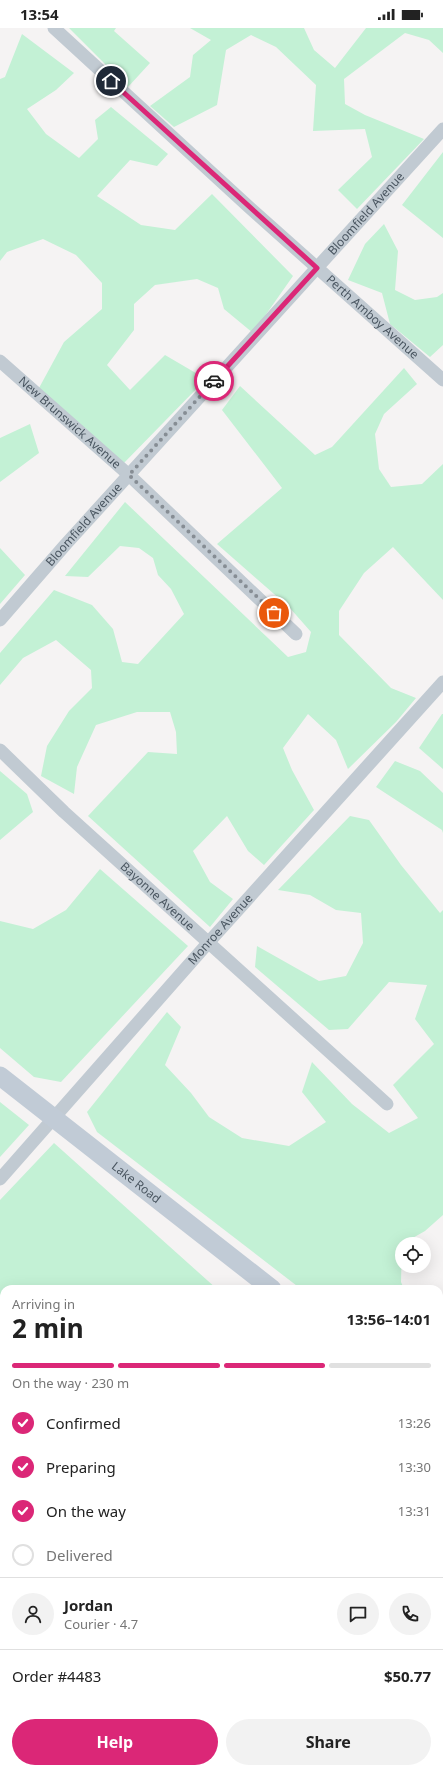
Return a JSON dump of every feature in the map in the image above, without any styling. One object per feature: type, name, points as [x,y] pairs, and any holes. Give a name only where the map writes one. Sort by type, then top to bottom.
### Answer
[{"type":"street","name":"Perth Amboy Avenue","points":[[54,28],[317,268],[443,380]]},
{"type":"street","name":"Bloomfield Avenue","points":[[0,620],[129,475],[443,129]]},
{"type":"street","name":"New Brunswick Avenue","points":[[0,361],[129,475],[296,634]]},
{"type":"street","name":"Monroe Avenue","points":[[0,1179],[54,1120],[208,943],[443,682]]},
{"type":"street","name":"Bayonne Avenue","points":[[0,750],[64,812],[387,1104]]},
{"type":"street","name":"Lake Road","points":[[0,1076],[54,1120],[113,1163],[265,1285]]},
{"type":"green space","points":[[69,28],[116,28],[114,31],[150,63],[128,87]]},
{"type":"green space","points":[[190,28],[304,28],[314,50],[335,68],[366,28],[443,28],[443,53],[429,40],[405,33],[344,79],[345,104],[365,115],[424,139],[357,209],[338,190],[372,157],[365,129],[313,131],[316,85],[276,47],[251,35],[226,50],[217,105],[174,127],[150,106],[190,77],[193,55],[211,40]]},
{"type":"green space","points":[[22,34],[74,73],[56,90],[27,109],[46,134],[79,158],[98,139],[95,120],[111,107],[168,154],[157,166],[130,160],[97,196],[141,225],[175,230],[212,194],[293,276],[253,333],[224,309],[218,288],[197,279],[155,285],[134,304],[134,330],[107,365],[130,390],[165,355],[206,379],[122,465],[39,388],[64,342],[102,309],[102,283],[76,255],[43,239],[7,252],[0,261],[0,79],[5,77]]},
{"type":"green space","points":[[443,152],[443,238],[402,205]]},
{"type":"green space","points":[[384,224],[398,251],[395,290],[415,300],[437,297],[443,293],[443,345],[430,357],[390,324],[382,293],[348,280],[365,244]]},
{"type":"green space","points":[[404,368],[417,384],[384,414],[375,434],[379,469],[391,487],[422,484],[443,464],[443,600],[393,547],[364,573],[339,611],[339,635],[391,688],[416,698],[396,722],[348,769],[336,740],[308,714],[283,748],[292,770],[314,810],[264,865],[248,851],[227,816],[193,851],[210,882],[233,899],[210,927],[88,816],[148,752],[177,754],[176,732],[170,712],[137,712],[96,725],[77,767],[74,794],[41,776],[47,746],[69,711],[92,688],[91,670],[56,640],[23,658],[0,685],[0,653],[54,590],[92,605],[113,629],[122,662],[138,664],[184,614],[171,589],[158,575],[153,558],[139,548],[120,546],[88,577],[65,576],[125,502],[288,657],[306,652],[311,632],[289,607],[217,544],[282,488],[222,410],[240,386],[315,455],[332,447]]},
{"type":"green space","points":[[30,424],[39,453],[0,482],[0,438]]},
{"type":"green space","points":[[0,548],[25,575],[0,604]]},
{"type":"green space","points":[[443,714],[443,769],[419,748]]},
{"type":"green space","points":[[395,761],[420,771],[443,793],[443,833],[442,830],[376,787]]},
{"type":"green space","points":[[0,771],[27,794],[33,812],[0,840]]},
{"type":"green space","points":[[350,816],[369,820],[401,865],[440,913],[443,910],[443,1215],[425,1231],[414,1237],[395,1237],[395,1273],[401,1273],[402,1285],[296,1285],[97,1132],[87,1112],[167,1012],[181,1027],[165,1065],[191,1093],[209,1117],[242,1138],[289,1146],[326,1122],[302,1092],[312,1062],[352,1104],[389,1133],[418,1118],[393,1085],[434,1044],[415,1019],[427,985],[389,982],[348,1029],[329,1030],[255,967],[257,946],[319,981],[346,976],[363,943],[361,913],[336,910],[310,895],[278,890]]},
{"type":"green space","points":[[100,869],[188,946],[61,1082],[34,1077],[0,1048],[0,921],[33,929],[66,910]]},
{"type":"green space","points":[[0,1102],[29,1125],[0,1157]]},
{"type":"green space","points":[[54,1143],[213,1285],[0,1285],[0,1200]]},
{"type":"way so far","points":[[214,381],[129,475],[274,613]]},
{"type":"route","points":[[111,81],[317,268],[214,381]]}]
